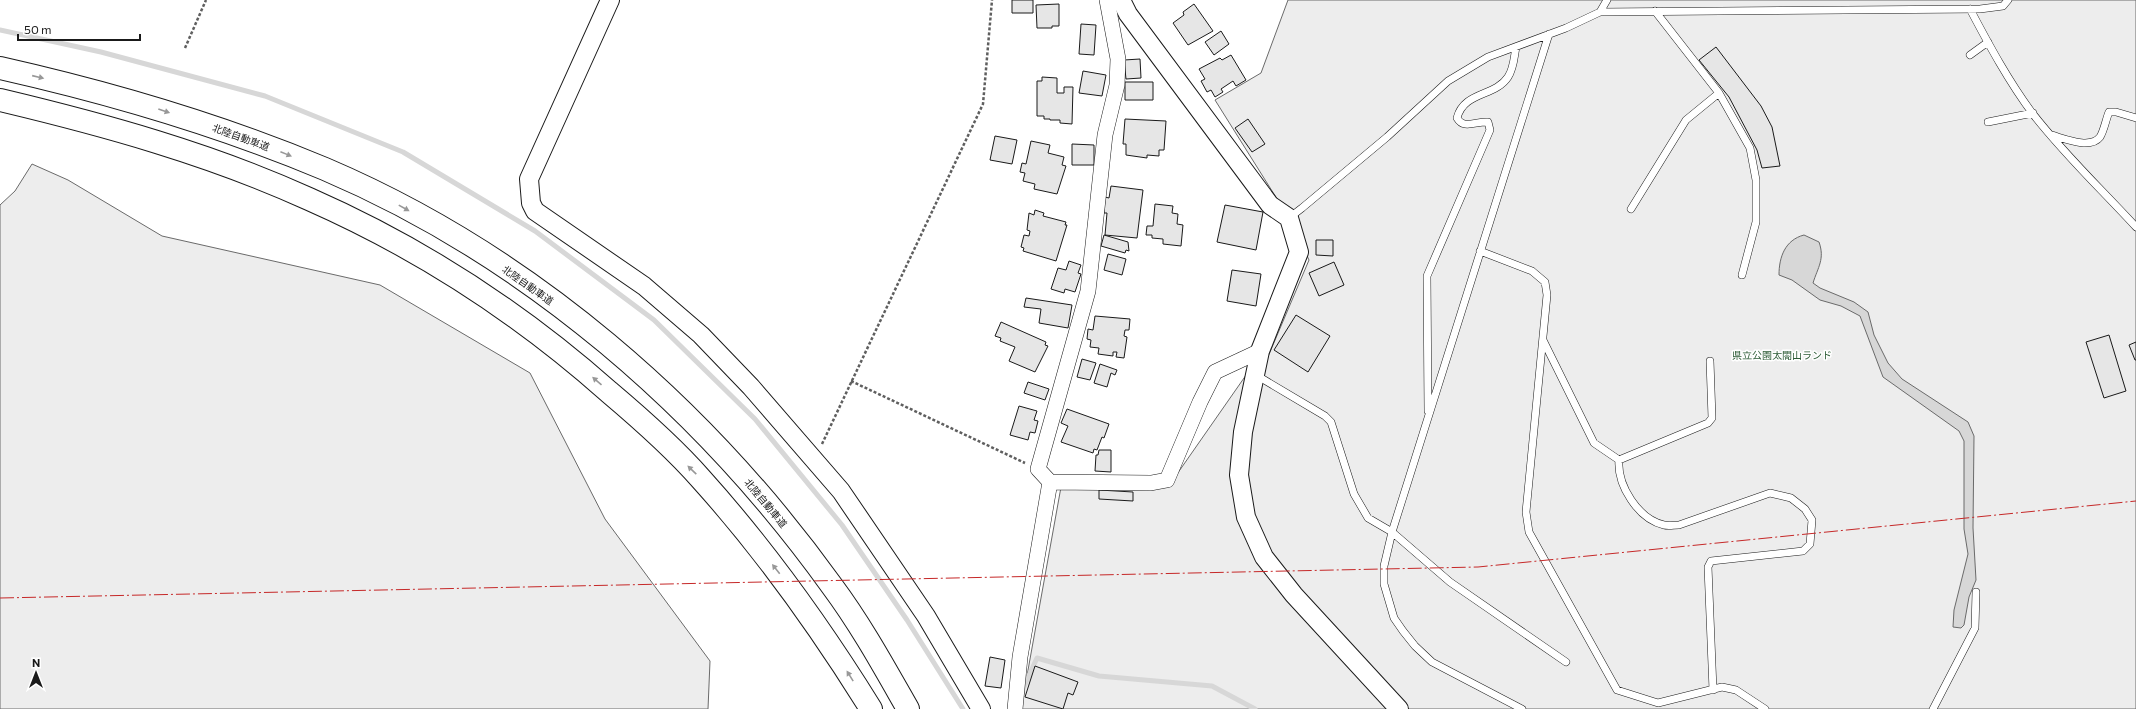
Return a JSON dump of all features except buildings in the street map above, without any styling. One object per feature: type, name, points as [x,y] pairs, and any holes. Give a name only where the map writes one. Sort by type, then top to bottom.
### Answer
[{"type":"highway","name":"北陸自動車道","points":[[0,68],[65,83],[157,108],[249,139],[326,170],[394,203],[461,240],[529,285],[596,334],[662,392],[724,453],[781,519],[833,587],[876,653],[908,709]]},
{"type":"highway","points":[[0,100],[148,139],[234,168],[309,199],[378,232],[439,267],[511,314],[577,363],[640,419],[699,476],[750,535],[797,596],[870,709]]},
{"type":"street","points":[[610,0],[529,179],[530,203],[535,211],[644,286],[701,335],[751,387],[841,491],[926,616],[981,709]]},
{"type":"street","points":[[1107,0],[1118,59],[1117,86],[1105,135],[1088,291],[1038,469],[1050,482],[1151,483],[1167,480],[1200,402],[1215,372],[1260,351]]},
{"type":"street","points":[[1121,0],[1128,14],[1237,162],[1270,204],[1289,218],[1299,252],[1260,351],[1243,432],[1240,468],[1246,517],[1264,556],[1294,595],[1399,709]]},
{"type":"street","points":[[1015,709],[1020,657],[1050,482]]},
{"type":"lane","points":[[1600,12],[1606,0]]},
{"type":"lane","points":[[1289,218],[1387,137],[1448,81],[1488,57],[1549,34],[1600,12],[1970,9],[2003,6],[2008,0]]},
{"type":"lane","points":[[1970,9],[1988,42],[2033,113],[2050,135],[2136,227]]},
{"type":"lane","points":[[1655,12],[1719,93],[1750,148],[1756,180],[1756,222],[1742,275]]},
{"type":"lane","points":[[1522,709],[1432,662],[1415,646],[1394,618],[1384,584],[1384,566],[1392,532],[1549,34]]},
{"type":"lane","points":[[1970,55],[1988,42]]},
{"type":"lane","points":[[1428,419],[1427,276],[1490,130],[1488,122],[1466,125],[1460,123],[1457,118],[1464,103],[1504,82],[1513,67],[1516,47]]},
{"type":"lane","points":[[1631,209],[1686,120],[1719,93]]},
{"type":"lane","points":[[2050,135],[2081,142],[2092,142],[2100,137],[2109,112],[2116,112],[2136,118]]},
{"type":"lane","points":[[1988,122],[2033,113]]},
{"type":"lane","points":[[1480,251],[1532,271],[1545,282],[1547,295],[1526,512],[1529,532],[1617,690],[1658,704],[1722,687],[1736,690],[1765,709]]},
{"type":"lane","points":[[1542,340],[1594,443],[1619,460]]},
{"type":"lane","points":[[1619,460],[1708,423],[1712,418],[1710,361]]},
{"type":"lane","points":[[1256,375],[1325,416],[1331,422],[1354,494],[1368,518],[1392,532],[1450,582],[1566,662]]},
{"type":"lane","points":[[1619,460],[1618,467],[1629,498],[1647,517],[1664,524],[1679,524],[1770,492],[1791,498],[1805,509],[1812,520],[1810,544],[1803,551],[1711,561],[1708,566],[1713,690]]},
{"type":"lane","points":[[1932,709],[1975,628],[1976,592]]},
{"type":"path","points":[[185,48],[206,0]]},
{"type":"path","points":[[814,461],[983,104],[992,0]]},
{"type":"path","points":[[851,381],[1038,469]]},
{"type":"shaded area","name":"県立公園太閤山ランド","points":[[1288,0],[2136,0],[2136,709],[1021,709],[1061,487],[1168,487],[1251,368],[1267,359],[1309,260],[1289,218],[1215,100],[1261,73]]},
{"type":"shaded area","points":[[32,164],[68,180],[162,236],[380,285],[530,373],[605,519],[710,661],[708,709],[0,709],[0,205],[15,191]]},
{"type":"shaded area","points":[[1804,235],[1819,242],[1821,248],[1820,263],[1813,283],[1820,288],[1854,302],[1868,312],[1874,335],[1888,363],[1902,379],[1968,422],[1974,436],[1973,528],[1976,580],[1969,597],[1964,625],[1961,628],[1953,627],[1954,610],[1968,554],[1964,529],[1964,441],[1959,431],[1883,377],[1860,316],[1841,306],[1820,300],[1792,280],[1779,275],[1780,262],[1784,250],[1797,237]]},
{"type":"waterway","points":[[0,30],[101,52],[265,96],[403,152],[535,231],[654,320],[755,419],[842,525],[907,620],[963,709]]},
{"type":"waterway","points":[[1022,691],[1037,658],[1099,676],[1212,686],[1255,709]]},
{"type":"power","points":[[0,598],[1478,567],[2136,501]]}]
